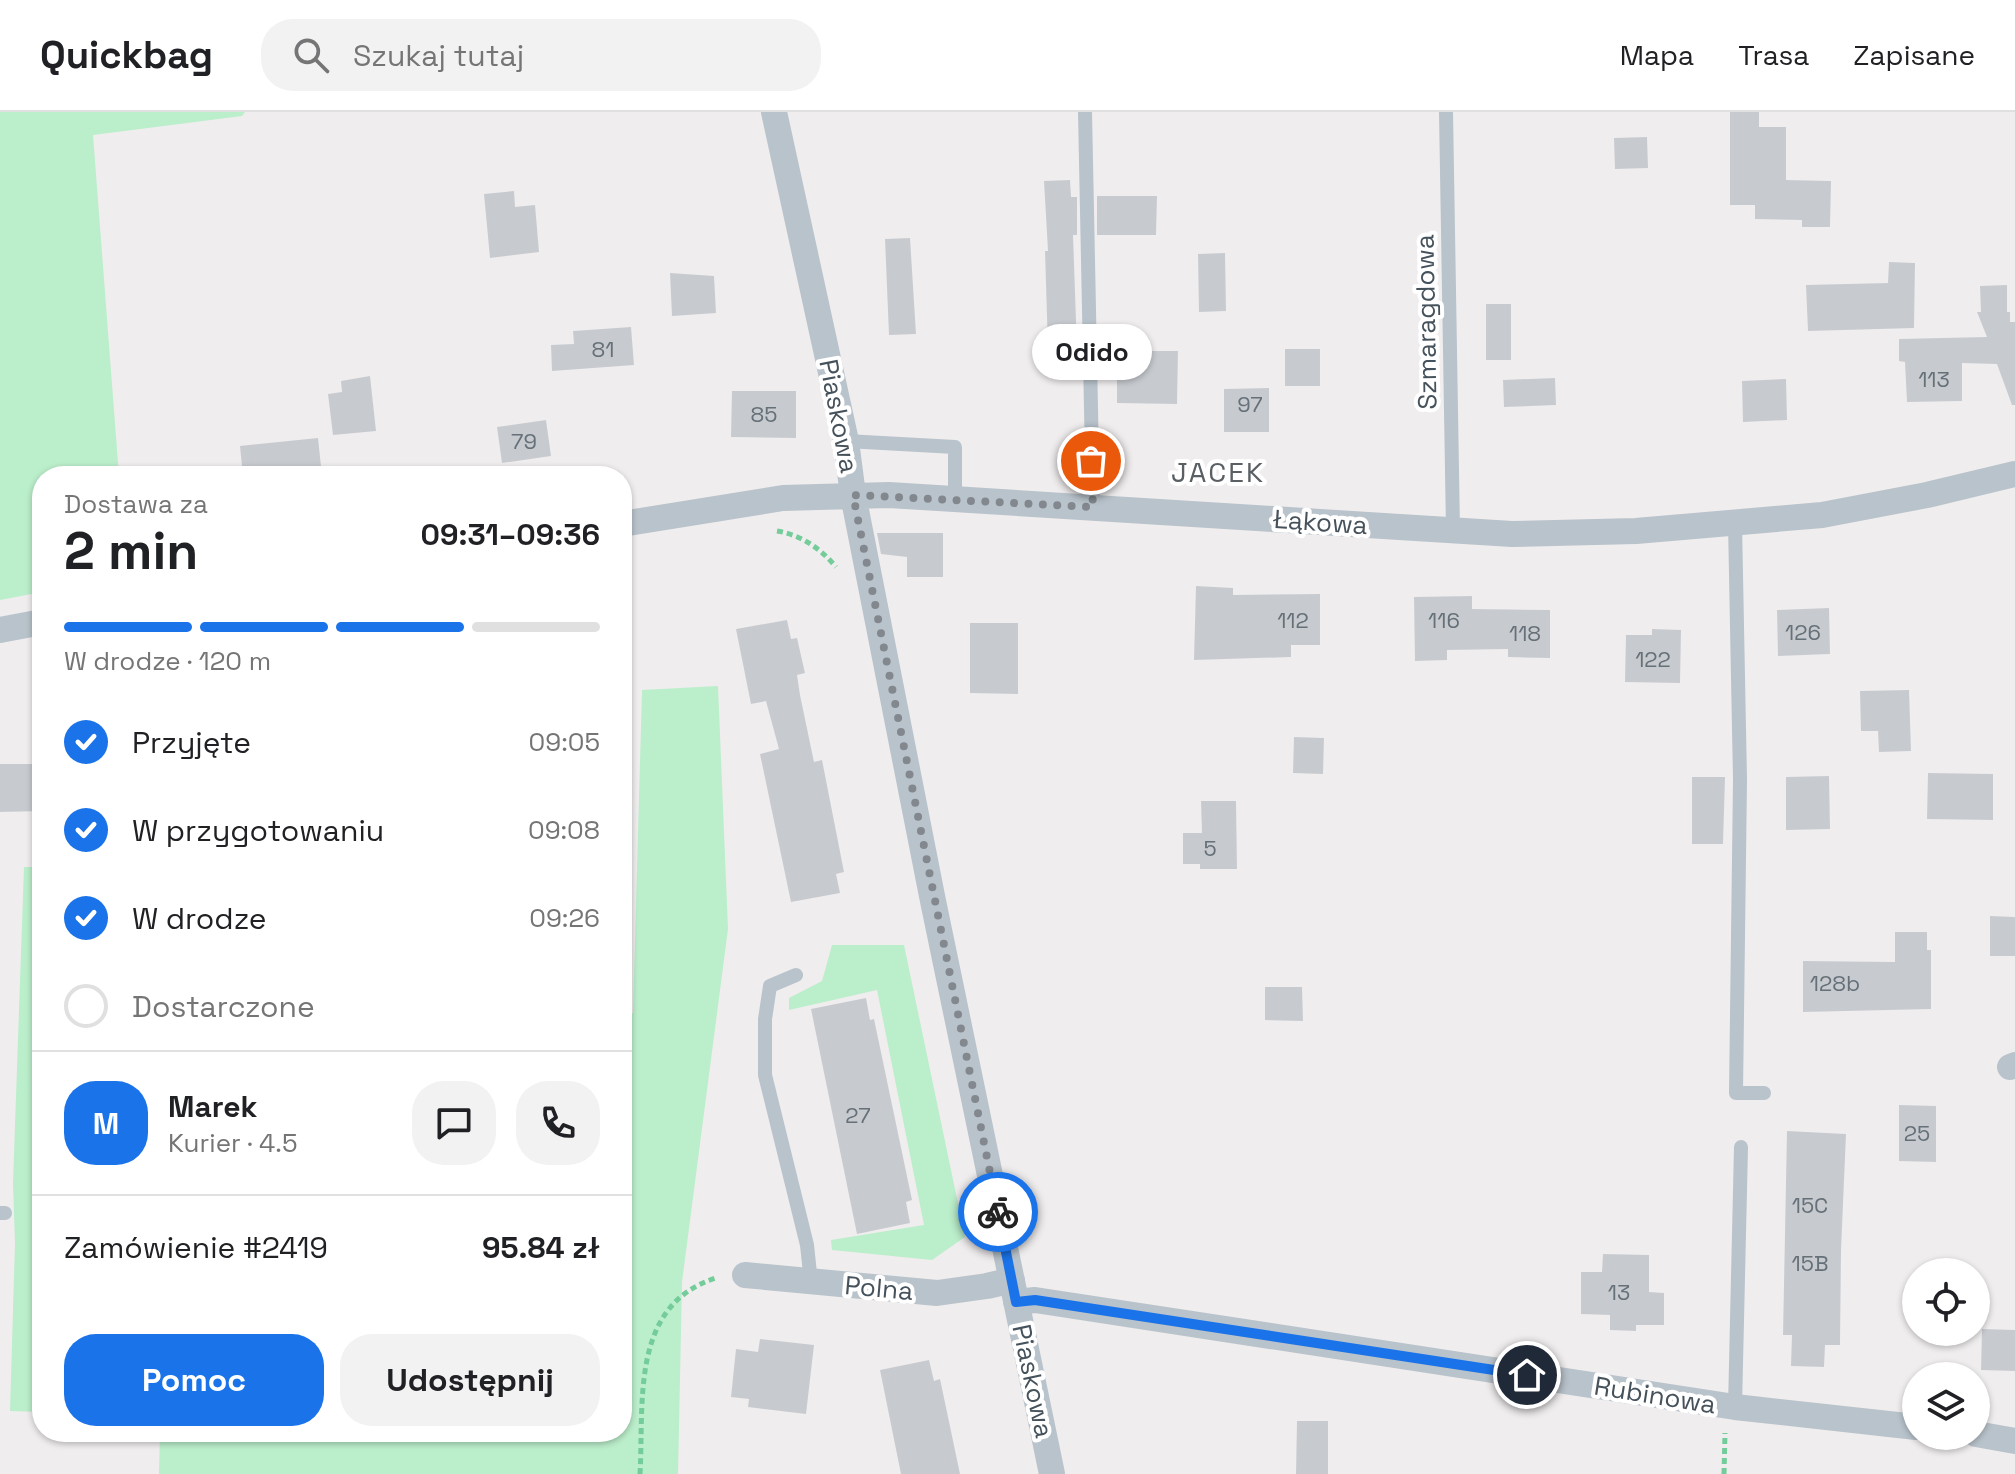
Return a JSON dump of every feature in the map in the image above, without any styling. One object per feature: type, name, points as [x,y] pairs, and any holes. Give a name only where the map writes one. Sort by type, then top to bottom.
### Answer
[{"type":"street","name":"Piaskowa","points":[[774,112],[846,441],[853,495],[1052,1474]]},
{"type":"street","name":"Łąkowa","points":[[632,522],[783,498],[853,495],[1512,534],[1636,531],[1822,515],[2015,474]]},
{"type":"street","points":[[0,630],[32,624]]},
{"type":"street","name":"Polna","points":[[745,1275],[937,1293],[987,1286],[1014,1291]]},
{"type":"street","name":"Rubinowa","points":[[1014,1291],[1035,1300],[1735,1407],[1902,1425]]},
{"type":"street","points":[[1990,1437],[2015,1441]]},
{"type":"lane","points":[[1085,112],[1093,507]]},
{"type":"lane","name":"Szmaragdowa","points":[[1446,112],[1453,530]]},
{"type":"lane","points":[[846,441],[955,447],[955,499]]},
{"type":"lane","points":[[1735,523],[1740,780],[1736,1093],[1764,1093]]},
{"type":"lane","points":[[796,975],[770,986],[765,1019],[765,1075],[807,1245],[811,1283]]},
{"type":"lane","points":[[1735,1407],[1741,1147]]},
{"type":"path","points":[[773,531],[799,537],[812,545],[841,574]]},
{"type":"path","points":[[640,1474],[645,1371],[659,1319],[672,1302],[713,1278],[745,1275]]},
{"type":"path","points":[[1724,1474],[1725,1427],[1735,1407]]},
{"type":"green space","points":[[0,112],[245,112],[242,116],[93,135],[118,466],[32,466],[32,594],[0,600]]},
{"type":"green space","points":[[718,686],[728,929],[682,1282],[678,1474],[159,1474],[160,1442],[632,1442],[632,1013],[642,690]]},
{"type":"green space","points":[[24,867],[32,867],[32,1412],[10,1411],[15,1243],[13,1183]]},
{"type":"green space","points":[[832,945],[904,945],[965,1237],[932,1260],[832,1250],[831,1240],[924,1225],[877,990],[789,1010],[789,998],[822,981]]},
{"type":"building","points":[[1730,112],[1759,112],[1759,127],[1786,127],[1786,180],[1831,181],[1830,227],[1802,227],[1802,220],[1755,219],[1755,205],[1730,205]]},
{"type":"building","points":[[1647,137],[1648,168],[1615,169],[1614,138]]},
{"type":"building","points":[[1070,180],[1071,197],[1077,197],[1077,235],[1073,235],[1077,349],[1048,349],[1044,181]]},
{"type":"building","points":[[514,191],[515,207],[535,205],[539,252],[490,258],[484,194]]},
{"type":"building","points":[[1097,196],[1157,196],[1156,235],[1097,235]]},
{"type":"building","points":[[910,238],[916,334],[889,335],[885,239]]},
{"type":"building","points":[[1225,253],[1226,311],[1199,312],[1198,254]]},
{"type":"building","points":[[1889,262],[1915,263],[1914,328],[1808,331],[1806,285],[1888,283]]},
{"type":"building","points":[[670,273],[714,276],[716,313],[672,316]]},
{"type":"building","points":[[2007,285],[2007,312],[2010,312],[2010,322],[2015,322],[2015,405],[2012,405],[1997,364],[1962,363],[1962,401],[1907,402],[1905,362],[1899,361],[1899,339],[1987,337],[1977,312],[1981,312],[1980,286]]},
{"type":"building","points":[[1486,304],[1511,304],[1511,360],[1486,360]]},
{"type":"building","points":[[631,327],[634,365],[552,371],[551,345],[574,344],[573,331]]},
{"type":"building","points":[[1285,349],[1320,349],[1320,386],[1285,386]]},
{"type":"building","points":[[1117,351],[1178,351],[1177,404],[1117,403]]},
{"type":"building","points":[[370,376],[376,431],[333,435],[328,394],[342,392],[341,381]]},
{"type":"building","points":[[1555,378],[1556,405],[1504,407],[1503,380]]},
{"type":"building","points":[[1786,379],[1787,420],[1743,422],[1742,381]]},
{"type":"building","points":[[1269,388],[1269,432],[1224,432],[1224,389]]},
{"type":"building","points":[[732,391],[796,391],[796,438],[731,437]]},
{"type":"building","points":[[546,420],[551,456],[502,463],[497,427]]},
{"type":"building","points":[[318,438],[321,466],[242,466],[240,446]]},
{"type":"building","points":[[877,533],[943,533],[943,577],[907,577],[907,557],[881,554]]},
{"type":"building","points":[[1196,586],[1233,588],[1233,595],[1320,594],[1320,645],[1291,645],[1291,657],[1194,660]]},
{"type":"building","points":[[1472,596],[1472,609],[1550,610],[1550,658],[1508,657],[1508,649],[1447,650],[1447,660],[1415,661],[1414,597]]},
{"type":"building","points":[[1829,608],[1830,654],[1778,656],[1777,610]]},
{"type":"building","points":[[787,620],[791,639],[797,638],[805,673],[797,675],[800,695],[814,762],[822,760],[844,872],[836,874],[840,893],[791,902],[760,754],[779,749],[766,701],[751,704],[736,629]]},
{"type":"building","points":[[970,623],[1018,623],[1018,694],[970,693]]},
{"type":"building","points":[[1652,629],[1681,630],[1680,683],[1625,682],[1626,635],[1652,635]]},
{"type":"building","points":[[1909,690],[1911,751],[1879,752],[1878,731],[1861,731],[1860,691]]},
{"type":"building","points":[[1294,737],[1324,738],[1323,774],[1293,773]]},
{"type":"building","points":[[0,764],[32,764],[32,811],[0,812]]},
{"type":"building","points":[[1928,773],[1993,774],[1993,820],[1927,819]]},
{"type":"building","points":[[1829,776],[1830,829],[1786,830],[1786,777]]},
{"type":"building","points":[[1692,777],[1725,777],[1723,844],[1692,844]]},
{"type":"building","points":[[1201,801],[1236,801],[1237,869],[1200,869],[1200,864],[1183,864],[1183,833],[1202,833]]},
{"type":"building","points":[[1990,916],[2015,917],[2015,956],[1990,956]]},
{"type":"building","points":[[1895,932],[1927,932],[1927,950],[1931,950],[1931,1009],[1803,1012],[1803,961],[1895,962]]},
{"type":"building","points":[[1265,987],[1302,987],[1303,1021],[1265,1020]]},
{"type":"building","points":[[866,998],[870,1020],[874,1019],[912,1200],[906,1202],[910,1223],[857,1234],[811,1009]]},
{"type":"building","points":[[1899,1105],[1936,1106],[1936,1162],[1899,1161]]},
{"type":"building","points":[[1787,1131],[1846,1134],[1840,1345],[1825,1345],[1824,1367],[1791,1366],[1792,1335],[1783,1335]]},
{"type":"building","points":[[1603,1254],[1649,1255],[1649,1292],[1664,1293],[1664,1325],[1636,1325],[1636,1331],[1610,1330],[1610,1315],[1581,1314],[1581,1272],[1602,1272]]},
{"type":"building","points":[[1990,1329],[2015,1330],[2015,1371],[1990,1370],[1990,1362],[1981,1362],[1982,1346],[1990,1346]]},
{"type":"building","points":[[760,1339],[814,1345],[806,1414],[748,1407],[749,1399],[731,1397],[736,1349],[758,1352]]},
{"type":"building","points":[[929,1360],[934,1381],[940,1379],[960,1474],[901,1474],[880,1370]]},
{"type":"building","points":[[1297,1421],[1328,1421],[1328,1474],[1296,1474]]},
{"type":"way so far","points":[[998,1212],[853,495],[1093,507],[1091,461]]},
{"type":"place","name":"Odido","points":[[1091,461]]},
{"type":"district","name":"JACEK","points":[[1218,472]]},
{"type":"route","points":[[998,1212],[1016,1302],[1035,1300],[1527,1375]]}]
